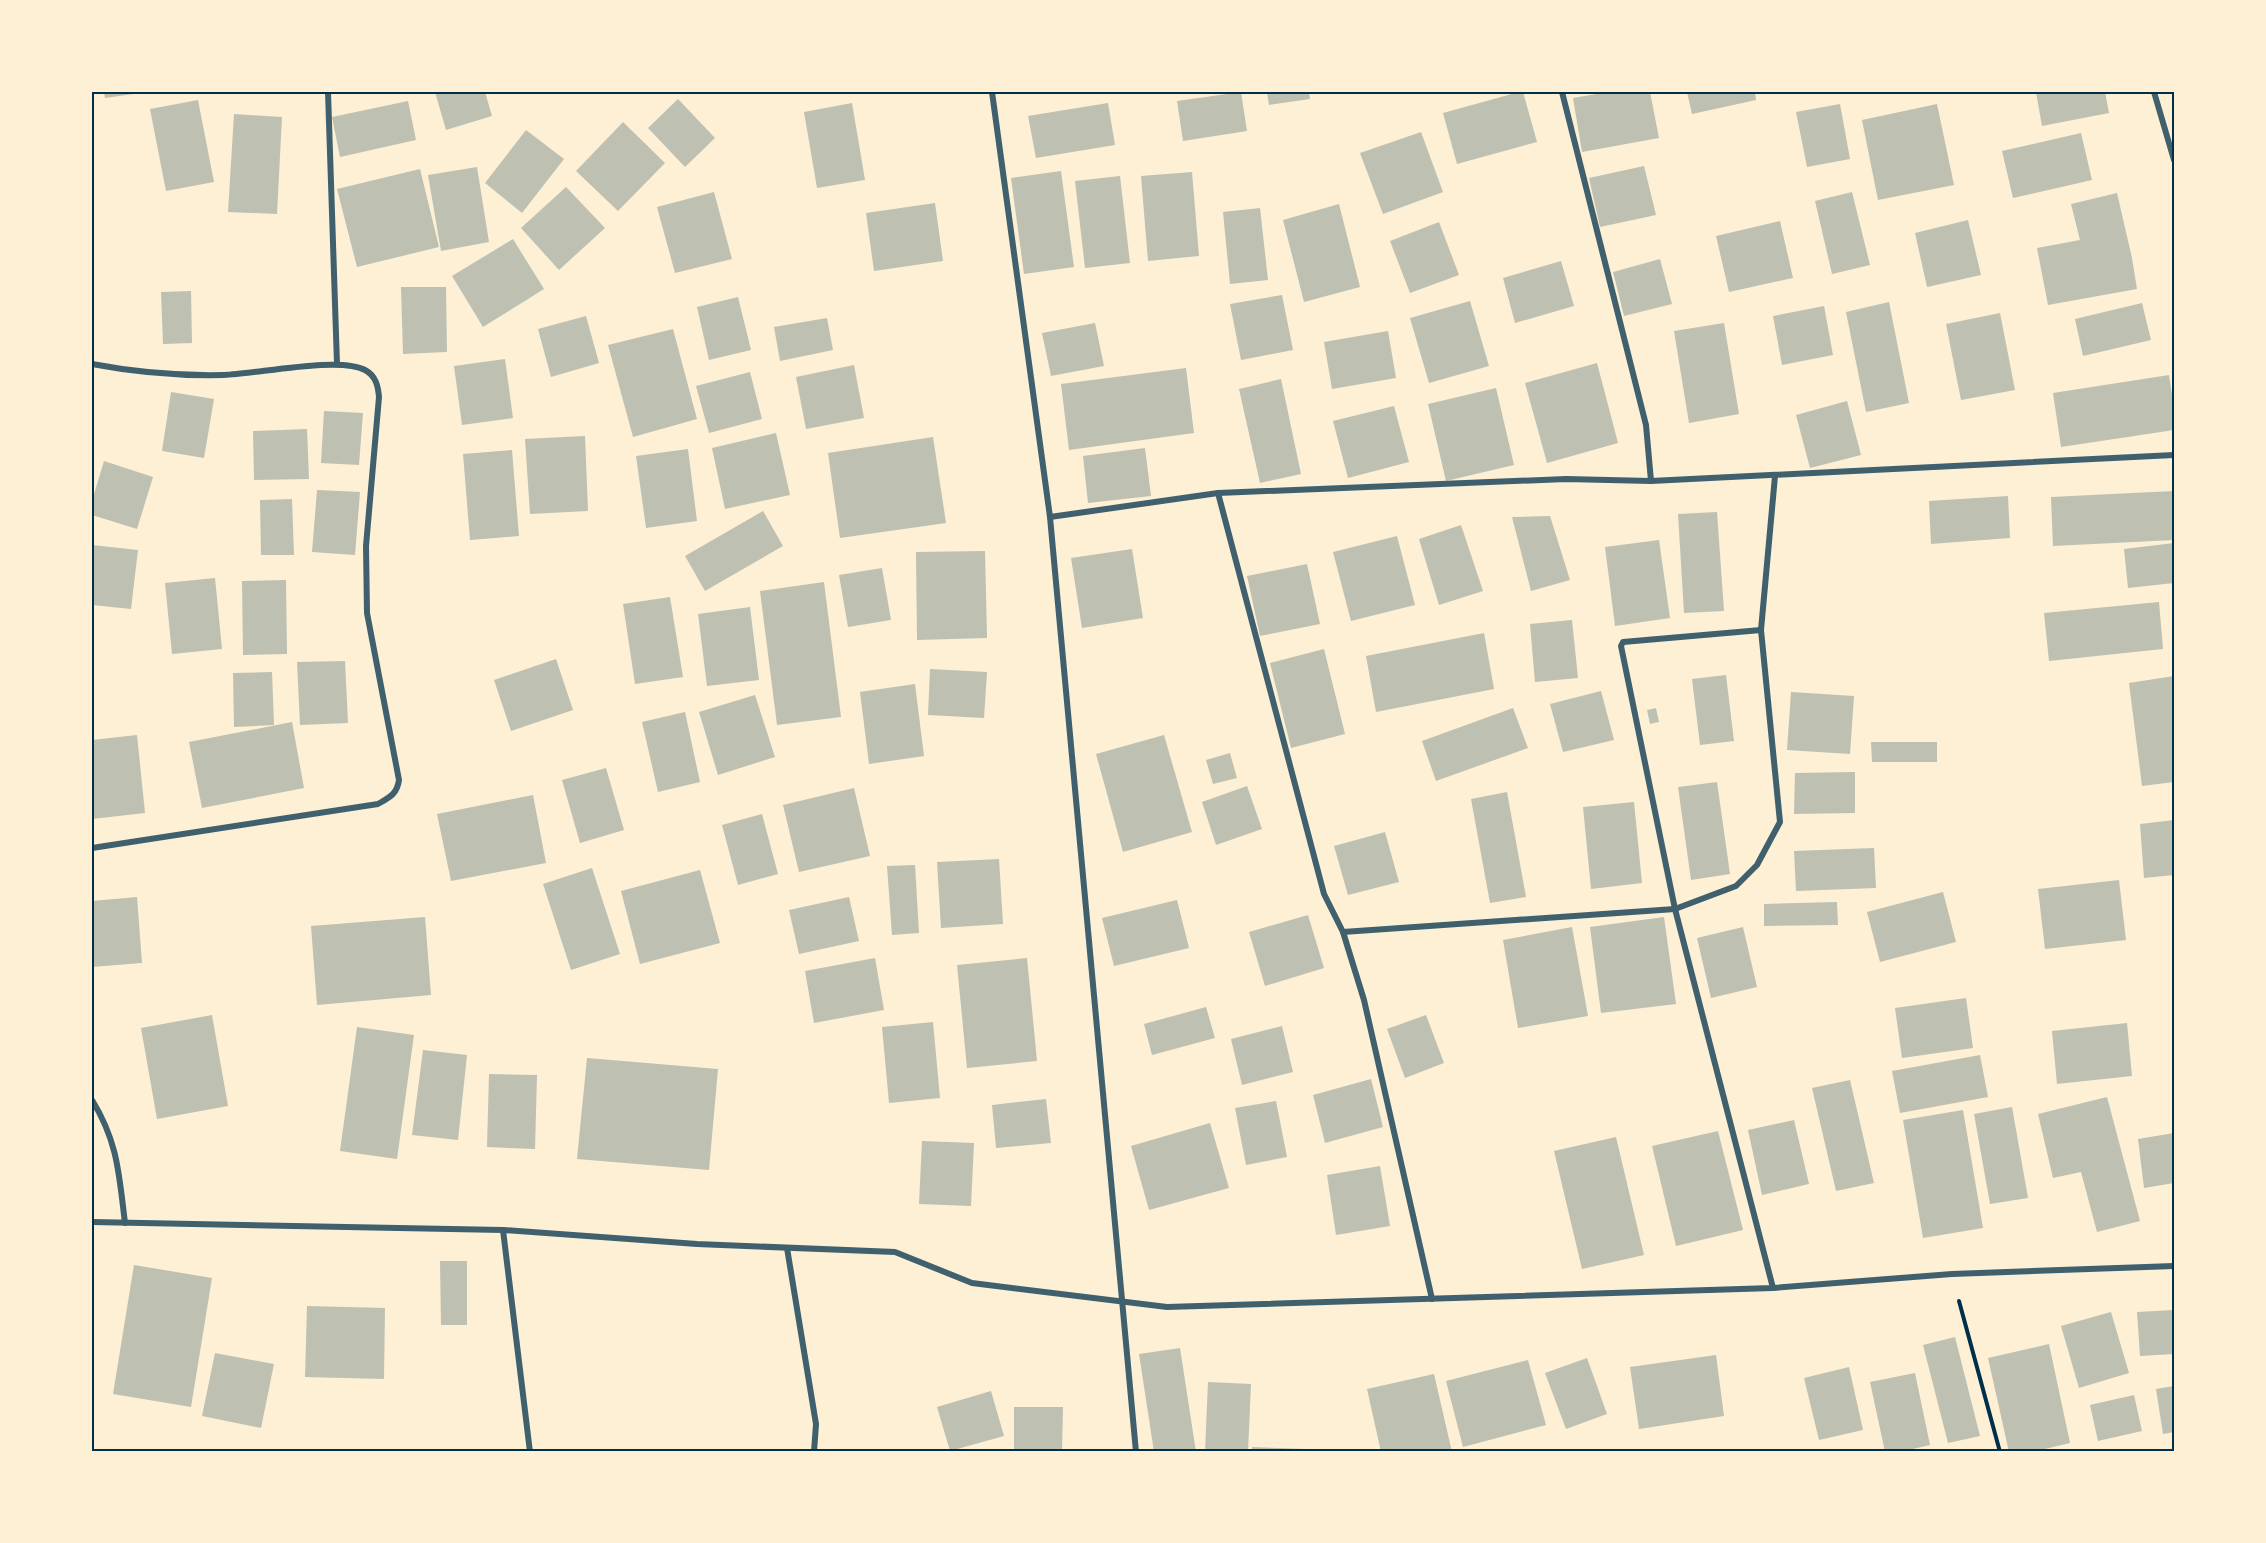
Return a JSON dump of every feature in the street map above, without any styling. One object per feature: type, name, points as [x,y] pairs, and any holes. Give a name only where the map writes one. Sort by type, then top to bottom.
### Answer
[{"type":"street","points":[[328,92],[337,364]]},
{"type":"street","points":[[992,92],[1050,517],[1120,1300],[1136,1452]]},
{"type":"street","points":[[1562,92],[1646,425],[1651,481]]},
{"type":"street","points":[[2154,92],[2175,160]]},
{"type":"street","points":[[92,364],[126,371],[224,375],[337,364],[365,370],[378,384],[379,397],[366,546],[366,601],[399,780],[397,791],[378,804],[92,848]]},
{"type":"street","points":[[1050,517],[1218,493],[1566,479],[1651,481],[2175,455]]},
{"type":"street","points":[[1344,932],[1675,909],[1736,886],[1757,865],[1780,822],[1761,630],[1775,476]]},
{"type":"street","points":[[1218,493],[1324,894],[1344,932],[1364,1000],[1432,1299]]},
{"type":"street","points":[[1761,630],[1622,644],[1675,909],[1773,1288]]},
{"type":"street","points":[[92,1100],[104,1120],[115,1148],[125,1223]]},
{"type":"street","points":[[92,1222],[503,1230],[697,1244],[895,1252],[972,1283],[1120,1300],[1167,1308],[1773,1288],[1952,1274],[2175,1266]]},
{"type":"street","points":[[503,1230],[530,1452]]},
{"type":"street","points":[[787,1248],[816,1424],[814,1452]]},
{"type":"path","points":[[1952,1274],[2000,1452]]},
{"type":"building","points":[[104,92],[141,92],[141,93],[105,98]]},
{"type":"building","points":[[435,92],[485,92],[492,116],[446,130]]},
{"type":"building","points":[[1241,92],[1247,131],[1183,141],[1177,101]]},
{"type":"building","points":[[1267,92],[1309,92],[1310,99],[1269,105]]},
{"type":"building","points":[[1523,92],[1537,142],[1457,164],[1443,113]]},
{"type":"building","points":[[1608,92],[1650,92],[1659,138],[1582,152],[1573,98]]},
{"type":"building","points":[[1687,92],[1755,92],[1756,100],[1692,114]]},
{"type":"building","points":[[2036,92],[2105,92],[2109,113],[2042,126]]},
{"type":"building","points":[[678,99],[715,138],[685,167],[648,128]]},
{"type":"building","points":[[198,100],[214,182],[166,191],[150,109]]},
{"type":"building","points":[[408,101],[416,140],[340,157],[332,117]]},
{"type":"building","points":[[852,103],[865,180],[817,188],[804,112]]},
{"type":"building","points":[[1108,103],[1115,145],[1036,158],[1028,116]]},
{"type":"building","points":[[1840,104],[1850,159],[1807,167],[1796,112]]},
{"type":"building","points":[[1937,104],[1954,185],[1878,200],[1862,120]]},
{"type":"building","points":[[234,114],[282,117],[277,214],[228,212]]},
{"type":"building","points":[[623,122],[665,163],[618,211],[576,171]]},
{"type":"building","points":[[526,130],[564,159],[522,213],[485,183]]},
{"type":"building","points":[[1421,132],[1443,192],[1383,214],[1360,153]]},
{"type":"building","points":[[2081,133],[2092,180],[2013,198],[2002,151]]},
{"type":"building","points":[[1644,166],[1656,215],[1600,227],[1589,178]]},
{"type":"building","points":[[477,167],[489,242],[441,251],[428,175]]},
{"type":"building","points":[[420,169],[439,247],[357,267],[337,189]]},
{"type":"building","points":[[1061,171],[1074,267],[1024,274],[1011,178]]},
{"type":"building","points":[[1192,172],[1199,256],[1148,261],[1141,176]]},
{"type":"building","points":[[1120,176],[1130,263],[1085,268],[1075,181]]},
{"type":"building","points":[[566,187],[605,228],[559,270],[521,228]]},
{"type":"building","points":[[714,192],[732,259],[675,273],[657,207]]},
{"type":"building","points":[[1852,192],[1870,265],[1832,274],[1815,201]]},
{"type":"building","points":[[2117,193],[2137,289],[2048,305],[2037,248],[2080,240],[2071,204]]},
{"type":"building","points":[[935,203],[943,261],[874,271],[866,213]]},
{"type":"building","points":[[1339,204],[1360,287],[1304,302],[1283,220]]},
{"type":"building","points":[[1260,208],[1268,280],[1230,284],[1223,212]]},
{"type":"building","points":[[1968,220],[1981,275],[1927,287],[1915,233]]},
{"type":"building","points":[[1780,221],[1793,278],[1729,292],[1716,236]]},
{"type":"building","points":[[1439,222],[1459,275],[1410,293],[1390,241]]},
{"type":"building","points":[[513,239],[544,289],[483,327],[452,276]]},
{"type":"building","points":[[1660,259],[1672,304],[1624,316],[1613,272]]},
{"type":"building","points":[[1561,261],[1574,306],[1515,323],[1503,278]]},
{"type":"building","points":[[401,287],[446,287],[447,352],[403,354]]},
{"type":"building","points":[[191,291],[192,343],[163,344],[161,292]]},
{"type":"building","points":[[1282,295],[1293,350],[1241,360],[1230,304]]},
{"type":"building","points":[[738,297],[751,350],[709,360],[697,307]]},
{"type":"building","points":[[1470,301],[1489,366],[1429,383],[1410,318]]},
{"type":"building","points":[[1889,302],[1909,403],[1866,412],[1846,312]]},
{"type":"building","points":[[2142,303],[2151,340],[2083,356],[2075,319]]},
{"type":"building","points":[[1824,306],[1833,355],[1782,365],[1773,316]]},
{"type":"building","points":[[2000,313],[2015,390],[1961,400],[1946,324]]},
{"type":"building","points":[[586,316],[599,363],[551,377],[538,329]]},
{"type":"building","points":[[827,318],[833,350],[780,361],[774,327]]},
{"type":"building","points":[[1095,323],[1104,366],[1051,376],[1042,333]]},
{"type":"building","points":[[1724,323],[1739,414],[1689,423],[1674,331]]},
{"type":"building","points":[[673,329],[697,419],[633,437],[608,345]]},
{"type":"building","points":[[1388,331],[1396,378],[1332,389],[1324,342]]},
{"type":"building","points":[[505,359],[513,418],[462,425],[454,366]]},
{"type":"building","points":[[1597,363],[1618,443],[1547,463],[1525,383]]},
{"type":"building","points":[[854,365],[864,418],[806,429],[796,377]]},
{"type":"building","points":[[1186,368],[1194,433],[1069,450],[1061,384]]},
{"type":"building","points":[[750,372],[762,419],[709,433],[696,386]]},
{"type":"building","points":[[2169,375],[2174,408],[2174,430],[2061,447],[2053,393]]},
{"type":"building","points":[[1281,379],[1301,474],[1260,483],[1239,389]]},
{"type":"building","points":[[1496,388],[1514,465],[1446,481],[1428,404]]},
{"type":"building","points":[[171,392],[214,399],[204,458],[162,451]]},
{"type":"building","points":[[1847,401],[1861,455],[1810,468],[1796,415]]},
{"type":"building","points":[[1394,406],[1409,462],[1348,478],[1333,421]]},
{"type":"building","points":[[324,411],[363,413],[359,465],[321,463]]},
{"type":"building","points":[[307,429],[309,479],[254,480],[253,431]]},
{"type":"building","points":[[776,433],[790,495],[725,509],[712,448]]},
{"type":"building","points":[[585,436],[588,511],[530,514],[525,439]]},
{"type":"building","points":[[933,437],[946,523],[840,538],[828,453]]},
{"type":"building","points":[[1145,448],[1151,496],[1088,503],[1083,456]]},
{"type":"building","points":[[688,449],[697,521],[646,528],[636,456]]},
{"type":"building","points":[[512,450],[519,536],[470,540],[463,454]]},
{"type":"building","points":[[104,461],[153,477],[137,529],[92,515],[92,501]]},
{"type":"building","points":[[317,490],[360,492],[355,555],[312,552]]},
{"type":"building","points":[[2174,491],[2174,540],[2053,546],[2051,497]]},
{"type":"building","points":[[2008,496],[2010,538],[1931,544],[1929,501]]},
{"type":"building","points":[[292,499],[294,555],[261,555],[260,500]]},
{"type":"building","points":[[763,511],[783,546],[705,591],[685,556]]},
{"type":"building","points":[[1717,512],[1724,611],[1684,613],[1678,514]]},
{"type":"building","points":[[1550,516],[1570,580],[1531,591],[1512,517]]},
{"type":"building","points":[[1461,525],[1483,591],[1439,605],[1419,539]]},
{"type":"building","points":[[1397,536],[1415,605],[1351,621],[1333,552]]},
{"type":"building","points":[[1659,540],[1670,618],[1615,626],[1605,547]]},
{"type":"building","points":[[2174,543],[2174,583],[2128,588],[2124,549]]},
{"type":"building","points":[[92,545],[138,550],[131,609],[92,605]]},
{"type":"building","points":[[1132,549],[1143,618],[1082,628],[1071,558]]},
{"type":"building","points":[[985,551],[987,638],[917,640],[916,552]]},
{"type":"building","points":[[1307,564],[1320,624],[1260,636],[1247,576]]},
{"type":"building","points":[[882,568],[891,620],[848,627],[839,575]]},
{"type":"building","points":[[215,578],[222,649],[172,654],[165,583]]},
{"type":"building","points":[[286,580],[287,654],[243,655],[242,581]]},
{"type":"building","points":[[824,582],[841,717],[777,725],[760,591]]},
{"type":"building","points":[[670,597],[683,677],[635,684],[623,604]]},
{"type":"building","points":[[2159,602],[2163,649],[2049,661],[2044,613]]},
{"type":"building","points":[[750,607],[759,680],[707,686],[698,614]]},
{"type":"building","points":[[1572,620],[1578,678],[1535,682],[1530,624]]},
{"type":"building","points":[[1484,633],[1494,689],[1376,712],[1366,656]]},
{"type":"building","points":[[1324,649],[1345,734],[1291,748],[1270,663]]},
{"type":"building","points":[[556,659],[573,710],[511,731],[494,680]]},
{"type":"building","points":[[345,661],[348,723],[300,725],[297,662]]},
{"type":"building","points":[[930,669],[987,672],[984,718],[928,715]]},
{"type":"building","points":[[272,672],[274,725],[234,727],[233,673]]},
{"type":"building","points":[[1726,675],[1734,741],[1700,745],[1692,679]]},
{"type":"building","points":[[2174,676],[2174,782],[2142,786],[2129,683]]},
{"type":"building","points":[[915,684],[924,756],[869,764],[860,692]]},
{"type":"building","points":[[1601,691],[1614,740],[1563,752],[1550,704]]},
{"type":"building","points":[[1791,692],[1854,696],[1850,754],[1787,750]]},
{"type":"building","points":[[755,695],[775,757],[718,775],[699,712]]},
{"type":"building","points":[[1513,708],[1528,748],[1436,781],[1422,741]]},
{"type":"building","points":[[1656,708],[1659,722],[1650,724],[1647,710]]},
{"type":"building","points":[[685,712],[700,782],[658,792],[642,722]]},
{"type":"building","points":[[292,722],[304,788],[202,808],[189,742]]},
{"type":"building","points":[[137,735],[145,813],[92,819],[92,740]]},
{"type":"building","points":[[1164,735],[1192,832],[1123,852],[1096,754]]},
{"type":"building","points":[[1871,742],[1937,742],[1937,762],[1872,762]]},
{"type":"building","points":[[1230,753],[1237,778],[1213,784],[1206,760]]},
{"type":"building","points":[[606,768],[624,830],[580,843],[562,780]]},
{"type":"building","points":[[1855,772],[1855,813],[1794,814],[1795,773]]},
{"type":"building","points":[[1717,782],[1730,874],[1691,880],[1678,787]]},
{"type":"building","points":[[1247,786],[1262,829],[1216,845],[1202,802]]},
{"type":"building","points":[[854,788],[870,856],[799,872],[783,805]]},
{"type":"building","points":[[1507,792],[1526,897],[1490,903],[1471,799]]},
{"type":"building","points":[[533,795],[546,863],[451,881],[437,814]]},
{"type":"building","points":[[1634,802],[1642,883],[1591,889],[1583,807]]},
{"type":"building","points":[[762,814],[778,874],[738,885],[722,825]]},
{"type":"building","points":[[2174,820],[2174,875],[2144,878],[2140,824]]},
{"type":"building","points":[[1385,832],[1399,882],[1348,895],[1334,846]]},
{"type":"building","points":[[1874,848],[1876,888],[1796,891],[1794,851]]},
{"type":"building","points":[[999,859],[1003,924],[941,928],[937,862]]},
{"type":"building","points":[[915,865],[919,933],[892,935],[887,866]]},
{"type":"building","points":[[592,868],[620,954],[571,970],[543,884]]},
{"type":"building","points":[[700,870],[720,943],[640,964],[621,891]]},
{"type":"building","points":[[2119,880],[2126,940],[2045,949],[2038,889]]},
{"type":"building","points":[[1943,892],[1956,942],[1880,962],[1867,912]]},
{"type":"building","points":[[137,897],[142,963],[92,967],[92,901]]},
{"type":"building","points":[[849,897],[859,941],[799,954],[789,910]]},
{"type":"building","points":[[1177,900],[1189,948],[1114,966],[1102,918]]},
{"type":"building","points":[[1837,902],[1838,925],[1764,926],[1764,904]]},
{"type":"building","points":[[1308,915],[1324,968],[1265,986],[1249,932]]},
{"type":"building","points":[[425,917],[431,995],[317,1005],[311,926]]},
{"type":"building","points":[[1664,917],[1676,1004],[1601,1013],[1590,927]]},
{"type":"building","points":[[1572,927],[1588,1016],[1518,1028],[1503,940]]},
{"type":"building","points":[[1743,927],[1757,987],[1711,998],[1697,938]]},
{"type":"building","points":[[875,958],[884,1010],[814,1023],[805,971]]},
{"type":"building","points":[[1027,958],[1037,1061],[967,1068],[957,965]]},
{"type":"building","points":[[1966,998],[1973,1048],[1902,1058],[1895,1008]]},
{"type":"building","points":[[1206,1007],[1215,1038],[1152,1055],[1144,1024]]},
{"type":"building","points":[[212,1015],[228,1106],[157,1119],[141,1028]]},
{"type":"building","points":[[1426,1015],[1444,1063],[1405,1078],[1387,1029]]},
{"type":"building","points":[[933,1022],[940,1098],[889,1103],[882,1027]]},
{"type":"building","points":[[2127,1023],[2132,1076],[2057,1084],[2052,1031]]},
{"type":"building","points":[[1282,1026],[1293,1072],[1242,1085],[1231,1039]]},
{"type":"building","points":[[357,1027],[414,1035],[397,1159],[340,1151]]},
{"type":"building","points":[[423,1050],[467,1055],[458,1140],[412,1135]]},
{"type":"building","points":[[1980,1055],[1988,1097],[1900,1113],[1892,1071]]},
{"type":"building","points":[[587,1058],[718,1069],[709,1170],[577,1159]]},
{"type":"building","points":[[489,1074],[537,1075],[535,1149],[487,1147]]},
{"type":"building","points":[[1371,1079],[1383,1127],[1325,1143],[1313,1095]]},
{"type":"building","points":[[1850,1080],[1874,1183],[1836,1191],[1812,1088]]},
{"type":"building","points":[[2107,1097],[2140,1221],[2097,1232],[2081,1172],[2053,1178],[2038,1114]]},
{"type":"building","points":[[1046,1099],[1051,1143],[996,1148],[992,1105]]},
{"type":"building","points":[[1276,1101],[1287,1157],[1246,1165],[1235,1108]]},
{"type":"building","points":[[2012,1107],[2028,1198],[1990,1204],[1974,1114]]},
{"type":"building","points":[[1963,1110],[1983,1228],[1923,1238],[1903,1120]]},
{"type":"building","points":[[1794,1120],[1809,1184],[1762,1195],[1748,1130]]},
{"type":"building","points":[[1210,1123],[1229,1188],[1149,1210],[1131,1146]]},
{"type":"building","points":[[1718,1131],[1743,1230],[1676,1246],[1652,1146]]},
{"type":"building","points":[[2174,1133],[2174,1183],[2144,1188],[2138,1139]]},
{"type":"building","points":[[1616,1137],[1644,1255],[1582,1269],[1554,1151]]},
{"type":"building","points":[[922,1141],[974,1143],[971,1206],[919,1204]]},
{"type":"building","points":[[1380,1166],[1390,1226],[1336,1235],[1327,1175]]},
{"type":"building","points":[[440,1261],[467,1261],[467,1325],[441,1325]]},
{"type":"building","points":[[134,1265],[212,1278],[191,1407],[113,1394]]},
{"type":"building","points":[[307,1306],[385,1308],[384,1379],[305,1377]]},
{"type":"building","points":[[2174,1310],[2174,1354],[2140,1356],[2137,1312]]},
{"type":"building","points":[[2111,1312],[2129,1373],[2079,1388],[2061,1326]]},
{"type":"building","points":[[1955,1337],[1980,1436],[1948,1443],[1923,1345]]},
{"type":"building","points":[[2049,1344],[2070,1443],[2032,1452],[2009,1452],[1988,1358]]},
{"type":"building","points":[[1180,1348],[1196,1452],[1154,1452],[1139,1354]]},
{"type":"building","points":[[215,1353],[274,1364],[261,1428],[202,1416]]},
{"type":"building","points":[[1716,1355],[1724,1416],[1639,1429],[1630,1367]]},
{"type":"building","points":[[1587,1358],[1607,1414],[1566,1429],[1545,1373]]},
{"type":"building","points":[[1528,1360],[1546,1425],[1463,1447],[1446,1381]]},
{"type":"building","points":[[1849,1367],[1863,1430],[1819,1440],[1804,1378]]},
{"type":"building","points":[[1915,1373],[1930,1445],[1900,1452],[1885,1452],[1870,1382]]},
{"type":"building","points":[[1434,1374],[1452,1452],[1381,1452],[1367,1389]]},
{"type":"building","points":[[1208,1382],[1251,1384],[1248,1452],[1205,1452]]},
{"type":"building","points":[[2174,1386],[2174,1432],[2163,1434],[2156,1389]]},
{"type":"building","points":[[991,1391],[1004,1436],[950,1451],[937,1407]]},
{"type":"building","points":[[2134,1395],[2142,1431],[2098,1441],[2090,1405]]},
{"type":"building","points":[[1014,1407],[1063,1407],[1062,1452],[1014,1452]]},
{"type":"building","points":[[1252,1447],[1308,1449],[1308,1452],[1252,1452]]}]
